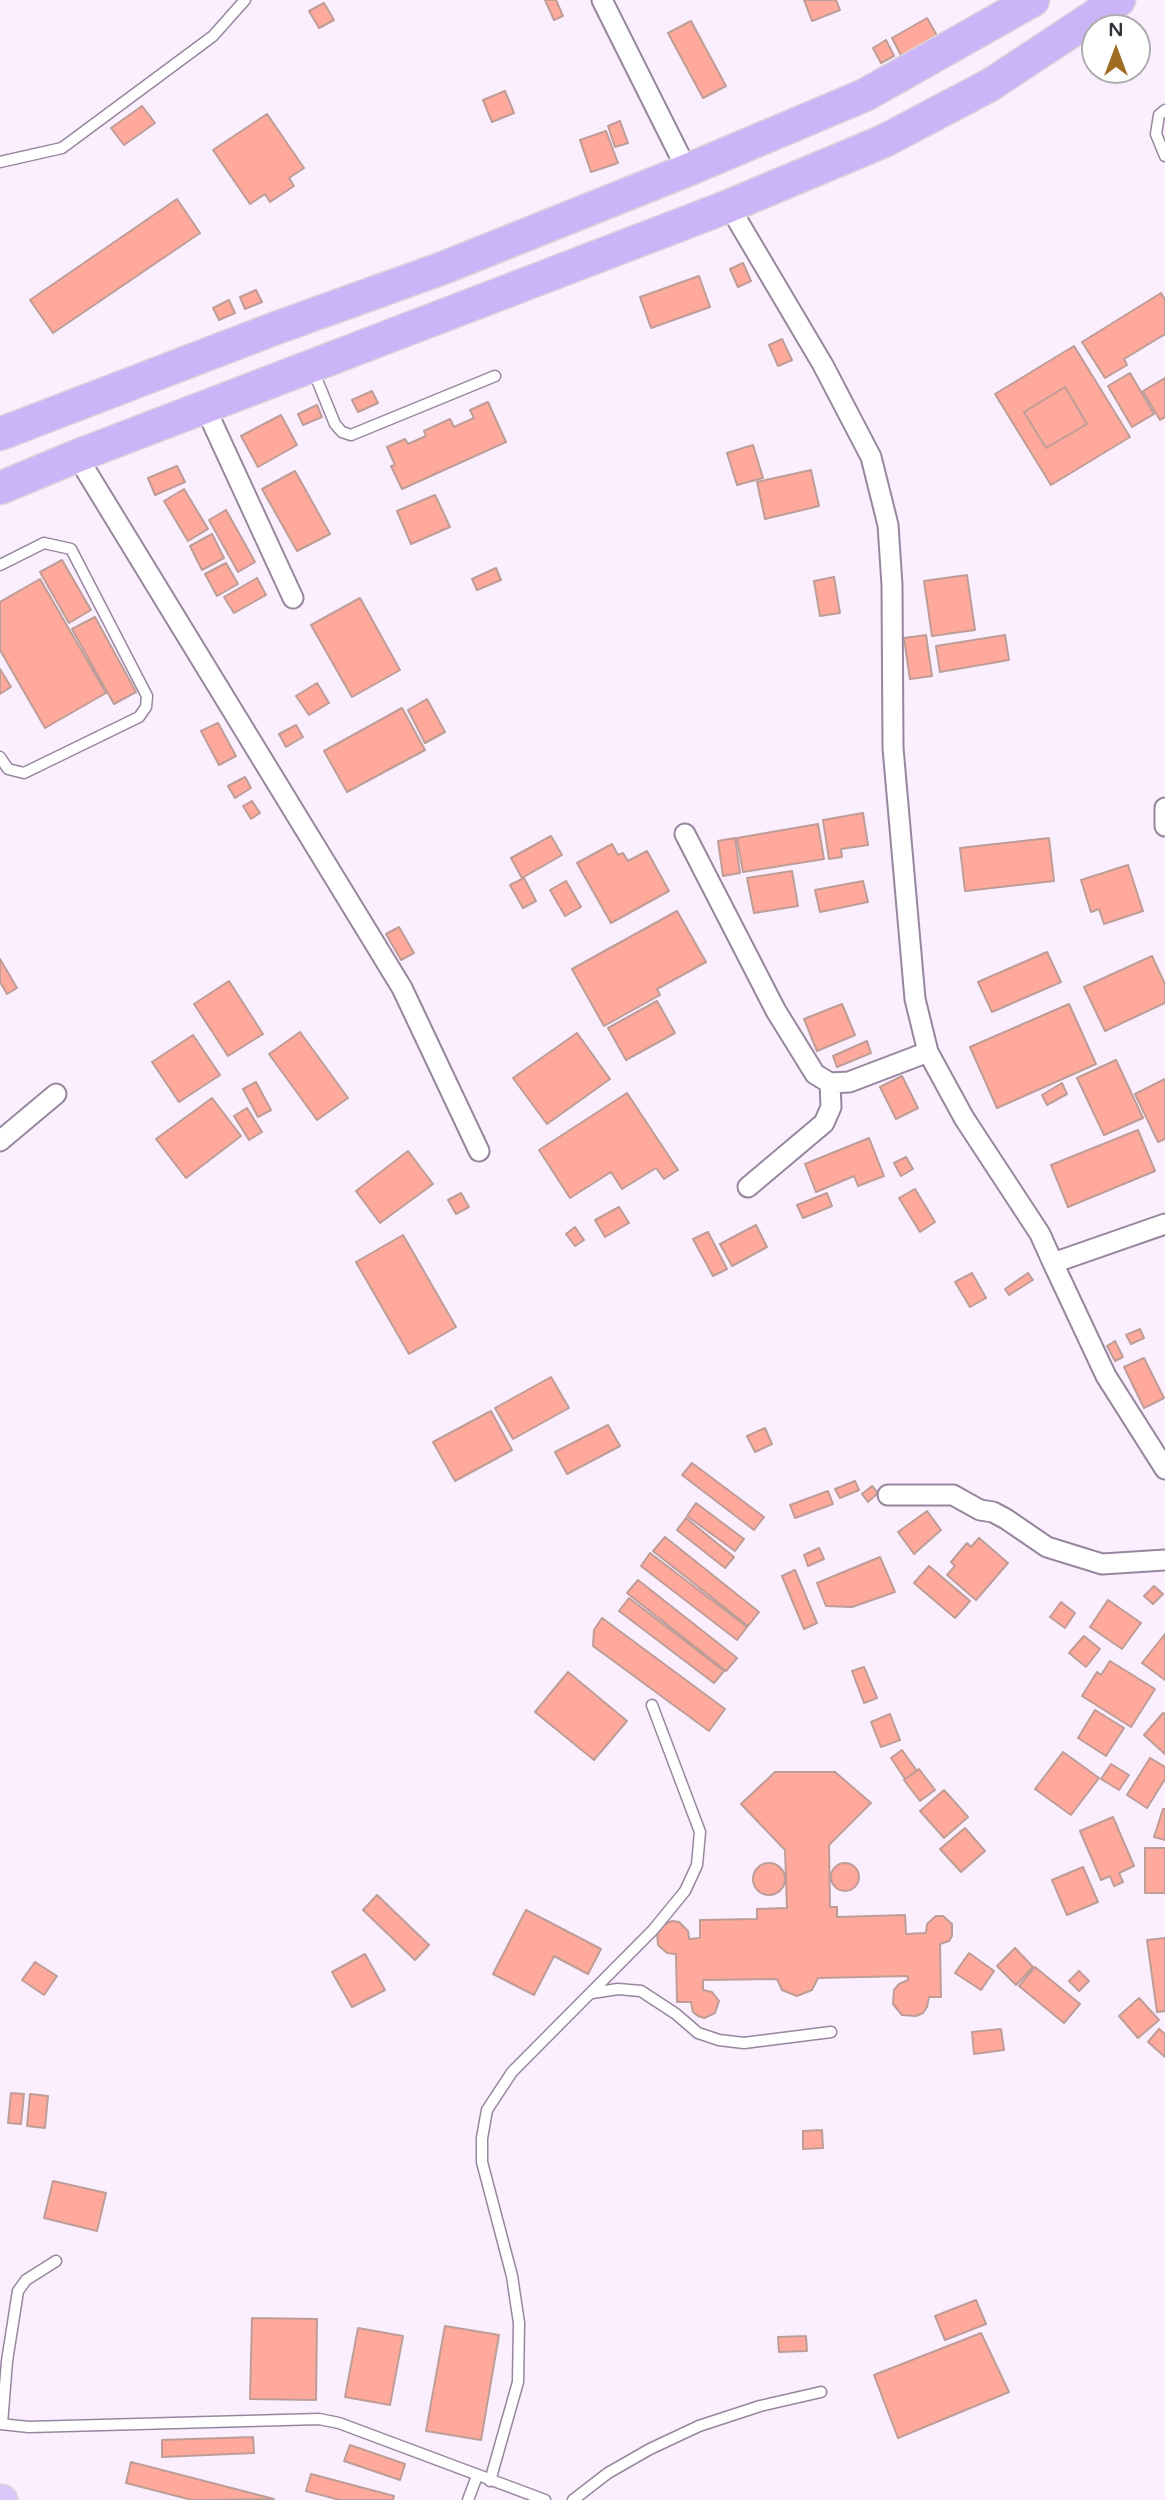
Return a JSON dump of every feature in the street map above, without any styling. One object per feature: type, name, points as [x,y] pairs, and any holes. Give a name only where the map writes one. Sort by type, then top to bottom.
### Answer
[{"type":"highway","points":[[0,434],[276,328],[443,268],[685,171],[865,95],[1033,0]]},
{"type":"highway","points":[[0,488],[729,206],[884,141],[990,85],[1119,0]]},
{"type":"street","points":[[603,0],[685,171]]},
{"type":"street","points":[[729,206],[823,365],[871,457],[888,525],[892,585],[893,748],[915,999],[928,1052],[964,1118],[1040,1234],[1106,1376],[1165,1469]]},
{"type":"street","points":[[205,407],[293,597]]},
{"type":"street","points":[[77,456],[402,988],[478,1151]]},
{"type":"street","points":[[1165,808],[1165,826]]},
{"type":"street","points":[[685,834],[776,1011],[815,1074],[830,1083],[849,1082],[928,1052]]},
{"type":"street","points":[[748,1188],[824,1123],[831,1107],[830,1083]]},
{"type":"street","points":[[0,1141],[56,1094]]},
{"type":"street","points":[[1053,1263],[1165,1224]]},
{"type":"street","points":[[888,1495],[953,1495],[980,1510],[993,1512],[1006,1519],[1047,1547],[1102,1564],[1165,1560]]},
{"type":"lane","points":[[0,162],[62,148],[213,36],[245,0]]},
{"type":"lane","points":[[1165,110],[1159,115],[1156,134],[1165,156]]},
{"type":"lane","points":[[312,366],[335,424],[342,432],[351,435],[495,376]]},
{"type":"lane","points":[[0,565],[44,543],[71,550],[147,696],[146,707],[139,717],[24,773],[8,769],[0,757]]},
{"type":"lane","points":[[490,2481],[518,2382],[519,2323],[512,2276],[482,2162],[487,2110],[512,2072],[653,1930],[685,1891],[697,1865],[700,1832],[652,1705]]},
{"type":"lane","points":[[592,1993],[618,1989],[640,1991],[676,2014],[698,2034],[719,2040],[744,2043],[831,2032]]},
{"type":"lane","points":[[55,2261],[26,2280],[18,2291],[3,2361],[1,2424],[29,2427],[319,2419],[338,2423],[533,2498],[545,2500]]},
{"type":"lane","points":[[573,2500],[608,2473],[699,2426],[760,2406],[821,2392]]},
{"type":"lane","points":[[468,2500],[477,2476]]},
{"type":"building","points":[[545,0],[556,0],[563,16],[554,20]]},
{"type":"building","points":[[804,0],[836,0],[840,10],[812,21]]},
{"type":"building","points":[[324,3],[334,20],[319,28],[309,11]]},
{"type":"building","points":[[927,18],[939,39],[903,59],[892,38]]},
{"type":"building","points":[[691,21],[726,86],[703,98],[668,33]]},
{"type":"building","points":[[886,40],[894,56],[881,63],[873,48]]},
{"type":"building","points":[[505,91],[514,113],[492,122],[483,100]]},
{"type":"building","points":[[142,106],[155,123],[124,145],[111,128]]},
{"type":"building","points":[[267,114],[304,168],[289,178],[294,186],[270,202],[265,194],[250,204],[213,150]]},
{"type":"building","points":[[620,121],[628,143],[615,147],[608,126]]},
{"type":"building","points":[[606,131],[618,163],[591,172],[580,140]]},
{"type":"building","points":[[177,199],[200,233],[53,333],[30,300]]},
{"type":"building","points":[[743,263],[751,281],[738,287],[730,269]]},
{"type":"building","points":[[699,276],[710,307],[651,328],[640,297]]},
{"type":"building","points":[[256,290],[262,302],[245,309],[240,297]]},
{"type":"building","points":[[1161,293],[1165,300],[1165,334],[1124,359],[1127,365],[1105,378],[1082,342]]},
{"type":"building","points":[[229,300],[235,313],[219,320],[213,308]]},
{"type":"building","points":[[782,339],[792,360],[778,366],[769,345]]},
{"type":"building","points":[[1074,346],[1130,437],[1051,485],[995,394]],"holes":[[[1065,387],[1087,424],[1046,448],[1024,412]]]},
{"type":"building","points":[[1130,373],[1154,414],[1132,427],[1108,386]]},
{"type":"building","points":[[1165,378],[1165,417],[1160,420],[1143,391]]},
{"type":"building","points":[[1065,387],[1087,424],[1046,448],[1024,412]]},
{"type":"building","points":[[372,391],[378,403],[358,412],[352,400]]},
{"type":"building","points":[[488,402],[506,442],[402,489],[391,466],[395,465],[387,447],[405,439],[408,444],[426,436],[424,431],[450,419],[454,427],[474,418],[470,410]]},
{"type":"building","points":[[317,405],[322,417],[303,425],[298,414]]},
{"type":"building","points":[[281,415],[297,445],[258,467],[241,436]]},
{"type":"building","points":[[753,445],[763,478],[737,485],[727,453]]},
{"type":"building","points":[[177,466],[185,482],[155,495],[148,478]]},
{"type":"building","points":[[811,470],[819,506],[765,519],[757,482]]},
{"type":"building","points":[[295,471],[330,534],[297,551],[262,489]]},
{"type":"building","points":[[184,489],[208,529],[188,541],[164,501]]},
{"type":"building","points":[[435,495],[450,527],[411,544],[397,511]]},
{"type":"building","points":[[226,510],[255,562],[238,572],[209,520]]},
{"type":"building","points":[[212,534],[224,558],[202,570],[190,546]]},
{"type":"building","points":[[62,560],[91,610],[69,623],[40,572]]},
{"type":"building","points":[[226,563],[238,584],[217,596],[205,574]]},
{"type":"building","points":[[496,568],[501,580],[477,590],[472,579]]},
{"type":"building","points":[[967,575],[975,630],[932,636],[924,581]]},
{"type":"building","points":[[834,577],[840,613],[820,616],[814,581]]},
{"type":"building","points":[[257,578],[266,595],[234,613],[224,597]]},
{"type":"building","points":[[40,579],[106,693],[45,728],[0,650],[0,602]]},
{"type":"building","points":[[360,598],[400,670],[352,697],[311,625]]},
{"type":"building","points":[[95,617],[136,692],[114,704],[72,629]]},
{"type":"building","points":[[926,635],[932,676],[910,679],[904,638]]},
{"type":"building","points":[[1005,635],[1009,660],[940,672],[936,646]]},
{"type":"building","points":[[0,669],[11,687],[0,694]]},
{"type":"building","points":[[317,683],[329,703],[309,715],[296,696]]},
{"type":"building","points":[[427,699],[445,732],[425,743],[408,710]]},
{"type":"building","points":[[402,708],[425,750],[347,792],[324,751]]},
{"type":"building","points":[[218,723],[236,756],[219,765],[201,731]]},
{"type":"building","points":[[296,725],[303,737],[286,747],[279,734]]},
{"type":"building","points":[[245,777],[251,788],[235,798],[228,786]]},
{"type":"building","points":[[252,801],[260,813],[251,819],[243,806]]},
{"type":"building","points":[[863,813],[868,845],[841,849],[842,857],[829,859],[823,820]]},
{"type":"building","points":[[818,824],[824,859],[743,872],[737,838]]},
{"type":"building","points":[[551,836],[562,855],[522,878],[511,858]]},
{"type":"building","points":[[735,838],[740,873],[723,876],[718,841]]},
{"type":"building","points":[[1049,838],[1054,881],[965,891],[960,848]]},
{"type":"building","points":[[612,844],[618,855],[623,853],[628,861],[647,851],[669,891],[611,923],[577,863]]},
{"type":"building","points":[[1128,865],[1143,911],[1104,924],[1099,909],[1091,912],[1081,880]]},
{"type":"building","points":[[792,871],[798,906],[754,913],[747,878]]},
{"type":"building","points":[[524,878],[536,901],[523,908],[510,885]]},
{"type":"building","points":[[566,881],[581,907],[565,916],[550,890]]},
{"type":"building","points":[[863,881],[868,902],[820,912],[815,890]]},
{"type":"building","points":[[677,911],[706,962],[657,989],[660,995],[604,1026],[572,969]]},
{"type":"building","points":[[399,927],[414,953],[401,960],[386,934]]},
{"type":"building","points":[[1047,952],[1061,982],[992,1012],[978,982]]},
{"type":"building","points":[[1152,956],[1165,984],[1165,1003],[1105,1031],[1084,987]]},
{"type":"building","points":[[0,959],[17,988],[7,994],[0,982]]},
{"type":"building","points":[[229,981],[263,1034],[228,1056],[194,1004]]},
{"type":"building","points":[[657,1001],[675,1033],[626,1060],[608,1028]]},
{"type":"building","points":[[842,1004],[855,1035],[817,1051],[804,1019]]},
{"type":"building","points":[[1069,1004],[1096,1064],[997,1108],[970,1047]]},
{"type":"building","points":[[300,1032],[348,1098],[317,1120],[269,1054]]},
{"type":"building","points":[[577,1033],[610,1079],[547,1124],[513,1078]]},
{"type":"building","points":[[193,1035],[220,1075],[179,1102],[152,1062]]},
{"type":"building","points":[[867,1041],[871,1053],[837,1067],[833,1056]]},
{"type":"building","points":[[1116,1060],[1143,1118],[1104,1135],[1077,1078]]},
{"type":"building","points":[[902,1076],[918,1108],[896,1119],[880,1087]]},
{"type":"building","points":[[1165,1079],[1165,1139],[1158,1142],[1135,1094]]},
{"type":"building","points":[[256,1082],[271,1110],[258,1117],[243,1089]]},
{"type":"building","points":[[1062,1083],[1067,1094],[1047,1105],[1042,1095]]},
{"type":"building","points":[[627,1093],[678,1170],[664,1179],[656,1168],[622,1189],[611,1172],[570,1198],[539,1150]]},
{"type":"building","points":[[212,1098],[241,1136],[186,1178],[156,1139]]},
{"type":"building","points":[[247,1108],[262,1132],[249,1140],[234,1116]]},
{"type":"building","points":[[1138,1130],[1155,1171],[1068,1207],[1051,1165]]},
{"type":"building","points":[[869,1138],[884,1176],[858,1186],[854,1176],[816,1192],[805,1164]]},
{"type":"building","points":[[408,1151],[433,1184],[380,1223],[356,1191]]},
{"type":"building","points":[[906,1157],[913,1169],[901,1176],[894,1163]]},
{"type":"building","points":[[915,1189],[935,1222],[920,1232],[899,1198]]},
{"type":"building","points":[[461,1193],[469,1207],[456,1214],[448,1200]]},
{"type":"building","points":[[827,1193],[832,1206],[803,1218],[797,1205]]},
{"type":"building","points":[[619,1207],[629,1223],[605,1237],[595,1220]]},
{"type":"building","points":[[756,1225],[767,1247],[732,1266],[720,1244]]},
{"type":"building","points":[[575,1227],[584,1240],[575,1246],[566,1234]]},
{"type":"building","points":[[708,1232],[727,1269],[713,1276],[693,1239]]},
{"type":"building","points":[[403,1235],[456,1327],[409,1354],[356,1262]]},
{"type":"building","points":[[972,1273],[986,1298],[970,1307],[955,1282]]},
{"type":"building","points":[[1028,1273],[1033,1280],[1009,1295],[1005,1289]]},
{"type":"building","points":[[1140,1329],[1144,1338],[1131,1344],[1126,1335]]},
{"type":"building","points":[[1115,1341],[1123,1357],[1115,1361],[1107,1346]]},
{"type":"building","points":[[1144,1358],[1164,1398],[1144,1408],[1124,1367]]},
{"type":"building","points":[[551,1377],[569,1408],[513,1439],[495,1408]]},
{"type":"building","points":[[491,1411],[512,1450],[455,1481],[433,1442]]},
{"type":"building","points":[[608,1425],[620,1446],[567,1474],[555,1452]]},
{"type":"building","points":[[765,1428],[772,1444],[755,1452],[747,1436]]},
{"type":"building","points":[[692,1463],[764,1517],[754,1530],[682,1475]]},
{"type":"building","points":[[855,1481],[859,1490],[840,1498],[835,1489]]},
{"type":"building","points":[[872,1486],[878,1493],[868,1502],[862,1494]]},
{"type":"building","points":[[828,1491],[833,1504],[795,1518],[790,1505]]},
{"type":"building","points":[[696,1503],[744,1539],[735,1551],[687,1516]]},
{"type":"building","points":[[927,1511],[941,1530],[914,1554],[898,1532]]},
{"type":"building","points":[[686,1518],[734,1557],[725,1568],[677,1530]]},
{"type":"building","points":[[665,1537],[759,1612],[748,1626],[653,1551]]},
{"type":"building","points":[[979,1538],[1008,1563],[976,1600],[947,1575],[955,1566],[951,1562],[967,1543],[971,1547]]},
{"type":"building","points":[[819,1548],[824,1559],[808,1566],[804,1555]]},
{"type":"building","points":[[650,1553],[747,1627],[737,1640],[641,1566]]},
{"type":"building","points":[[880,1557],[895,1592],[852,1607],[826,1606],[817,1583]]},
{"type":"building","points":[[929,1566],[970,1601],[955,1618],[914,1583]]},
{"type":"building","points":[[795,1570],[817,1623],[804,1629],[782,1576]]},
{"type":"building","points":[[638,1580],[737,1658],[726,1671],[627,1593]]},
{"type":"building","points":[[1154,1586],[1163,1594],[1153,1604],[1144,1596]]},
{"type":"building","points":[[629,1598],[724,1671],[714,1683],[619,1611]]},
{"type":"building","points":[[1108,1600],[1141,1623],[1122,1649],[1090,1627]]},
{"type":"building","points":[[1061,1602],[1075,1613],[1065,1628],[1050,1617]]},
{"type":"building","points":[[602,1618],[725,1709],[709,1731],[593,1646],[594,1630]]},
{"type":"building","points":[[1165,1634],[1165,1680],[1142,1663]]},
{"type":"building","points":[[1084,1636],[1100,1649],[1086,1667],[1069,1653]]},
{"type":"building","points":[[1110,1661],[1155,1689],[1131,1727],[1082,1696],[1097,1672],[1101,1675]]},
{"type":"building","points":[[864,1667],[877,1698],[864,1703],[852,1671]]},
{"type":"building","points":[[568,1672],[627,1721],[594,1760],[535,1712]]},
{"type":"building","points":[[1095,1710],[1124,1728],[1106,1756],[1078,1738]]},
{"type":"building","points":[[1163,1713],[1165,1714],[1165,1754],[1144,1735]]},
{"type":"building","points":[[890,1714],[900,1740],[881,1747],[871,1722]]},
{"type":"building","points":[[902,1750],[917,1771],[905,1779],[891,1758]]},
{"type":"building","points":[[1063,1752],[1099,1778],[1071,1815],[1035,1789]]},
{"type":"building","points":[[1150,1758],[1165,1767],[1165,1779],[1147,1808],[1127,1795]]},
{"type":"building","points":[[1111,1764],[1129,1775],[1119,1790],[1101,1779]]},
{"type":"building","points":[[919,1769],[935,1790],[920,1801],[904,1780]]},
{"type":"building","points":[[775,1772],[835,1772],[871,1803],[829,1845],[830,1907],[837,1907],[837,1917],[905,1915],[906,1934],[926,1933],[927,1924],[936,1916],[943,1916],[952,1924],[949,1941],[940,1944],[941,1997],[929,1997],[923,2013],[916,2016],[902,2015],[893,2004],[894,1990],[908,1980],[908,1976],[818,1978],[812,1990],[797,1996],[782,1990],[777,1979],[703,1980],[703,1990],[712,1992],[719,2001],[715,2013],[704,2018],[693,2012],[691,2002],[677,2002],[676,1954],[667,1953],[658,1945],[657,1932],[661,1926],[672,1921],[679,1922],[688,1931],[689,1939],[700,1938],[700,1920],[757,1919],[757,1909],[787,1908],[785,1850],[741,1804]]},
{"type":"building","points":[[944,1790],[968,1817],[944,1838],[920,1811]]},
{"type":"building","points":[[1165,1809],[1165,1840],[1154,1837]]},
{"type":"building","points":[[1113,1817],[1134,1866],[1119,1873],[1123,1882],[1114,1886],[1110,1876],[1101,1880],[1080,1831]]},
{"type":"building","points":[[965,1828],[985,1851],[961,1872],[940,1849]]},
{"type":"building","points":[[1145,1848],[1165,1848],[1165,1893],[1145,1893]]},
{"type":"building","points":[[769,1863],[781,1867],[785,1879],[781,1891],[769,1895],[757,1891],[753,1879],[757,1867]]},
{"type":"building","points":[[845,1863],[855,1867],[859,1877],[855,1887],[845,1891],[835,1887],[831,1877],[835,1867]]},
{"type":"building","points":[[1083,1867],[1098,1902],[1067,1915],[1052,1880]]},
{"type":"building","points":[[377,1895],[429,1945],[415,1960],[363,1910]]},
{"type":"building","points":[[526,1910],[601,1949],[588,1974],[554,1956],[534,1995],[493,1974]]},
{"type":"building","points":[[1165,1938],[1165,2011],[1157,2012],[1147,1940]]},
{"type":"building","points":[[1015,1948],[1033,1967],[1016,1985],[997,1966]]},
{"type":"building","points":[[969,1953],[994,1971],[981,1990],[955,1973]]},
{"type":"building","points":[[365,1954],[385,1990],[352,2007],[332,1972]]},
{"type":"building","points":[[35,1962],[57,1976],[44,1995],[22,1980]]},
{"type":"building","points":[[1035,1967],[1080,2004],[1064,2023],[1019,1986]]},
{"type":"building","points":[[1079,1971],[1089,1981],[1079,1991],[1069,1981]]},
{"type":"building","points":[[1139,1998],[1159,2020],[1138,2038],[1119,2016]]},
{"type":"building","points":[[1001,2029],[1004,2050],[974,2054],[972,2032]]},
{"type":"building","points":[[1159,2029],[1165,2034],[1165,2057],[1148,2042]]},
{"type":"building","points":[[11,2093],[24,2094],[21,2124],[8,2123]]},
{"type":"building","points":[[30,2094],[48,2096],[45,2128],[27,2126]]},
{"type":"building","points":[[822,2130],[823,2148],[803,2149],[803,2131]]},
{"type":"building","points":[[53,2181],[106,2193],[97,2231],[44,2218]]},
{"type":"building","points":[[976,2300],[986,2324],[945,2340],[935,2316]]},
{"type":"building","points":[[252,2318],[317,2319],[316,2400],[250,2399]]},
{"type":"building","points":[[445,2326],[499,2335],[481,2440],[426,2431]]},
{"type":"building","points":[[358,2328],[403,2336],[390,2405],[345,2397]]},
{"type":"building","points":[[981,2333],[1009,2392],[898,2438],[874,2375]]},
{"type":"building","points":[[806,2336],[807,2351],[779,2352],[778,2337]]},
{"type":"building","points":[[253,2437],[254,2453],[162,2457],[162,2440]]},
{"type":"building","points":[[350,2445],[405,2464],[400,2480],[344,2461]]},
{"type":"building","points":[[131,2462],[274,2499],[192,2500],[126,2483]]},
{"type":"building","points":[[311,2474],[394,2496],[393,2500],[340,2500],[306,2491]]}]
